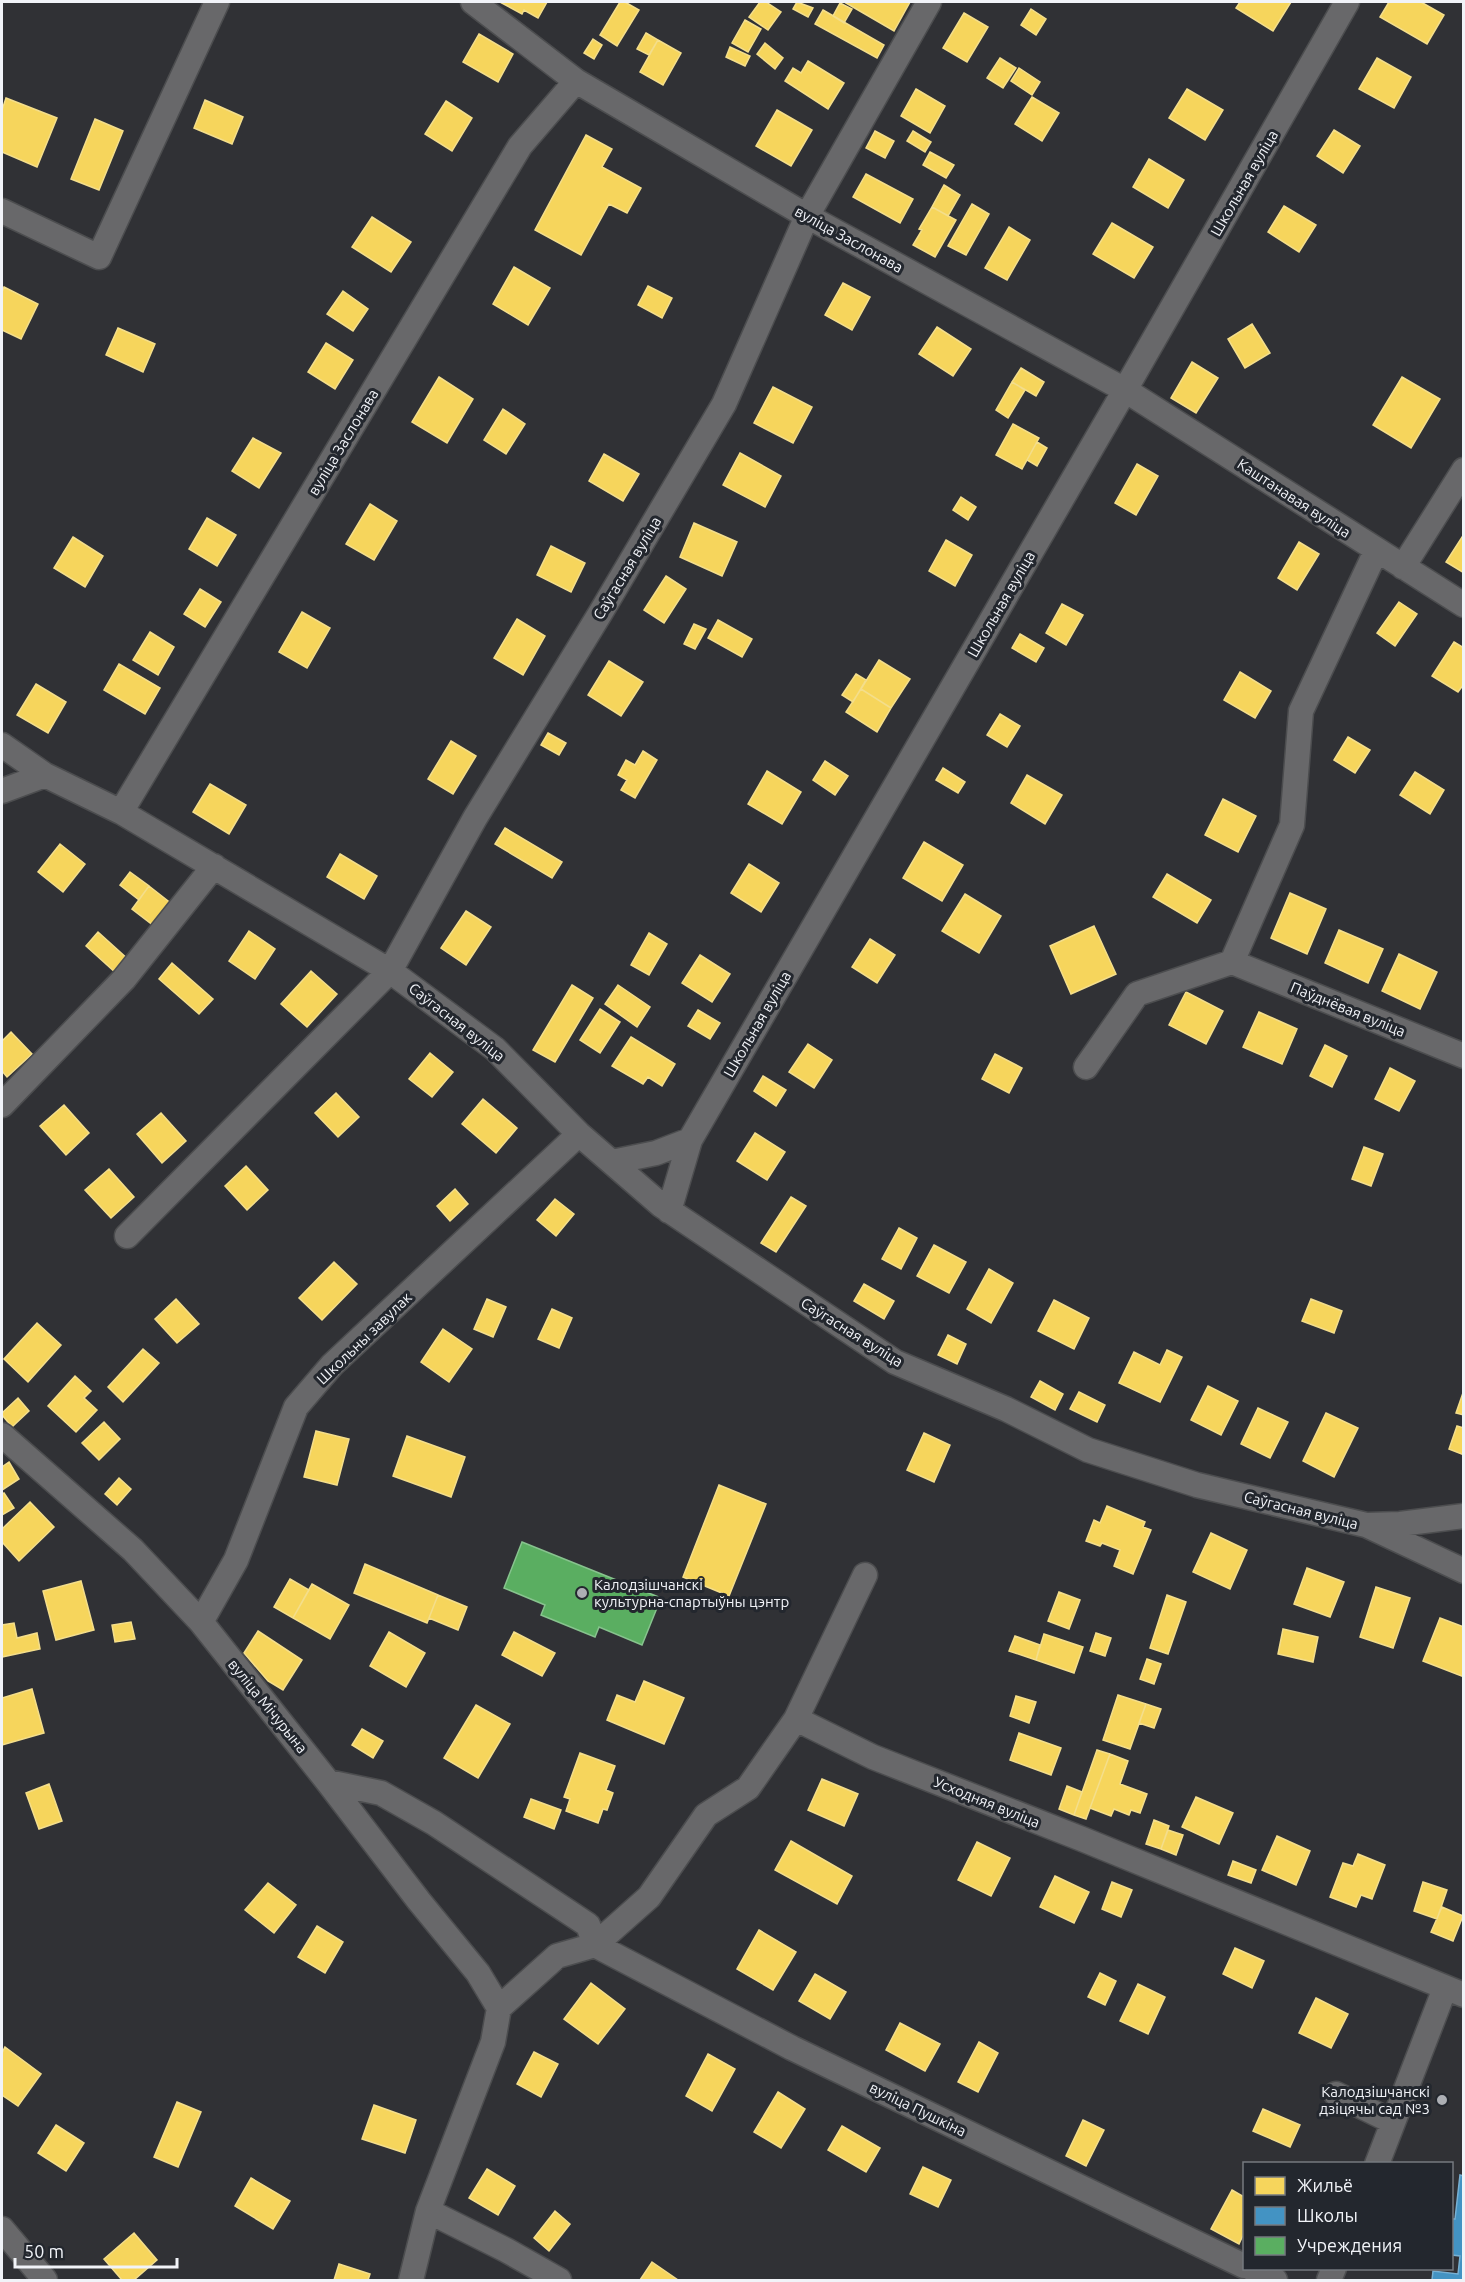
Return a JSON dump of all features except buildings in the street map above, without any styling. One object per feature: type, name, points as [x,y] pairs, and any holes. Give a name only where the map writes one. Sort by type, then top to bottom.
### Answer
[{"type":"street","points":[[2,211],[99,257],[217,2]]},
{"type":"street","name":"вуліца Заслонава","points":[[473,2],[576,81],[807,216],[1125,390]]},
{"type":"street","name":"Саўгасная вуліца","points":[[390,971],[475,818],[601,612],[724,404],[807,216],[929,2]]},
{"type":"street","name":"Школьная вуліца","points":[[669,1211],[690,1140],[1347,2]]},
{"type":"street","name":"вуліца Заслонава","points":[[121,812],[520,146],[576,81]]},
{"type":"street","name":"Каштанавая вуліца","points":[[1125,390],[1464,605]]},
{"type":"street","points":[[1403,567],[1464,470]]},
{"type":"street","points":[[1086,1067],[1137,994],[1232,962],[1292,825],[1302,711],[1376,551]]},
{"type":"street","name":"Саўгасная вуліца","points":[[2,745],[45,775],[121,812],[390,971],[495,1048],[579,1134],[669,1211],[894,1362],[1006,1409],[1088,1450],[1197,1485],[1366,1525],[1464,1571]]},
{"type":"street","points":[[2,791],[45,775]]},
{"type":"street","points":[[2,1105],[124,979],[214,866]]},
{"type":"street","name":"Паўднёвая вуліца","points":[[1232,962],[1464,1056]]},
{"type":"street","points":[[127,1236],[390,971]]},
{"type":"street","name":"Школьны завулак","points":[[201,1622],[236,1560],[296,1407],[332,1365],[579,1134]]},
{"type":"street","points":[[612,1162],[656,1153],[690,1140]]},
{"type":"street","name":"вуліца Мічурына","points":[[2,1435],[133,1550],[201,1622],[478,1973],[499,2008]]},
{"type":"street","points":[[1366,1525],[1400,1524],[1464,1516]]},
{"type":"street","points":[[411,2280],[428,2211],[493,2042],[499,2008],[557,1956],[596,1945],[649,1897],[706,1815],[748,1788],[796,1719],[865,1575]]},
{"type":"street","name":"Усходняя вуліца","points":[[796,1719],[873,1757],[1082,1839],[1454,1992]]},
{"type":"street","points":[[328,1782],[381,1793],[434,1823],[588,1925],[596,1945]]},
{"type":"street","name":"вуліца Пушкіна","points":[[596,1945],[792,2048],[1243,2265]]},
{"type":"street","points":[[1377,2162],[1392,2122],[1454,1992]]},
{"type":"street","points":[[1336,2094],[1392,2122]]},
{"type":"street","points":[[428,2211],[506,2250],[559,2280]]},
{"type":"street","points":[[2,2229],[45,2280]]},
{"type":"street","points":[[1255,2270],[1275,2280]]},
{"type":"place","name":"Калодзішчанскі культурна-спартыўны цэнтр","points":[[582,1593]]},
{"type":"place","name":"Калодзішчанскі дзіцячы сад №3","points":[[1442,2100]]}]
